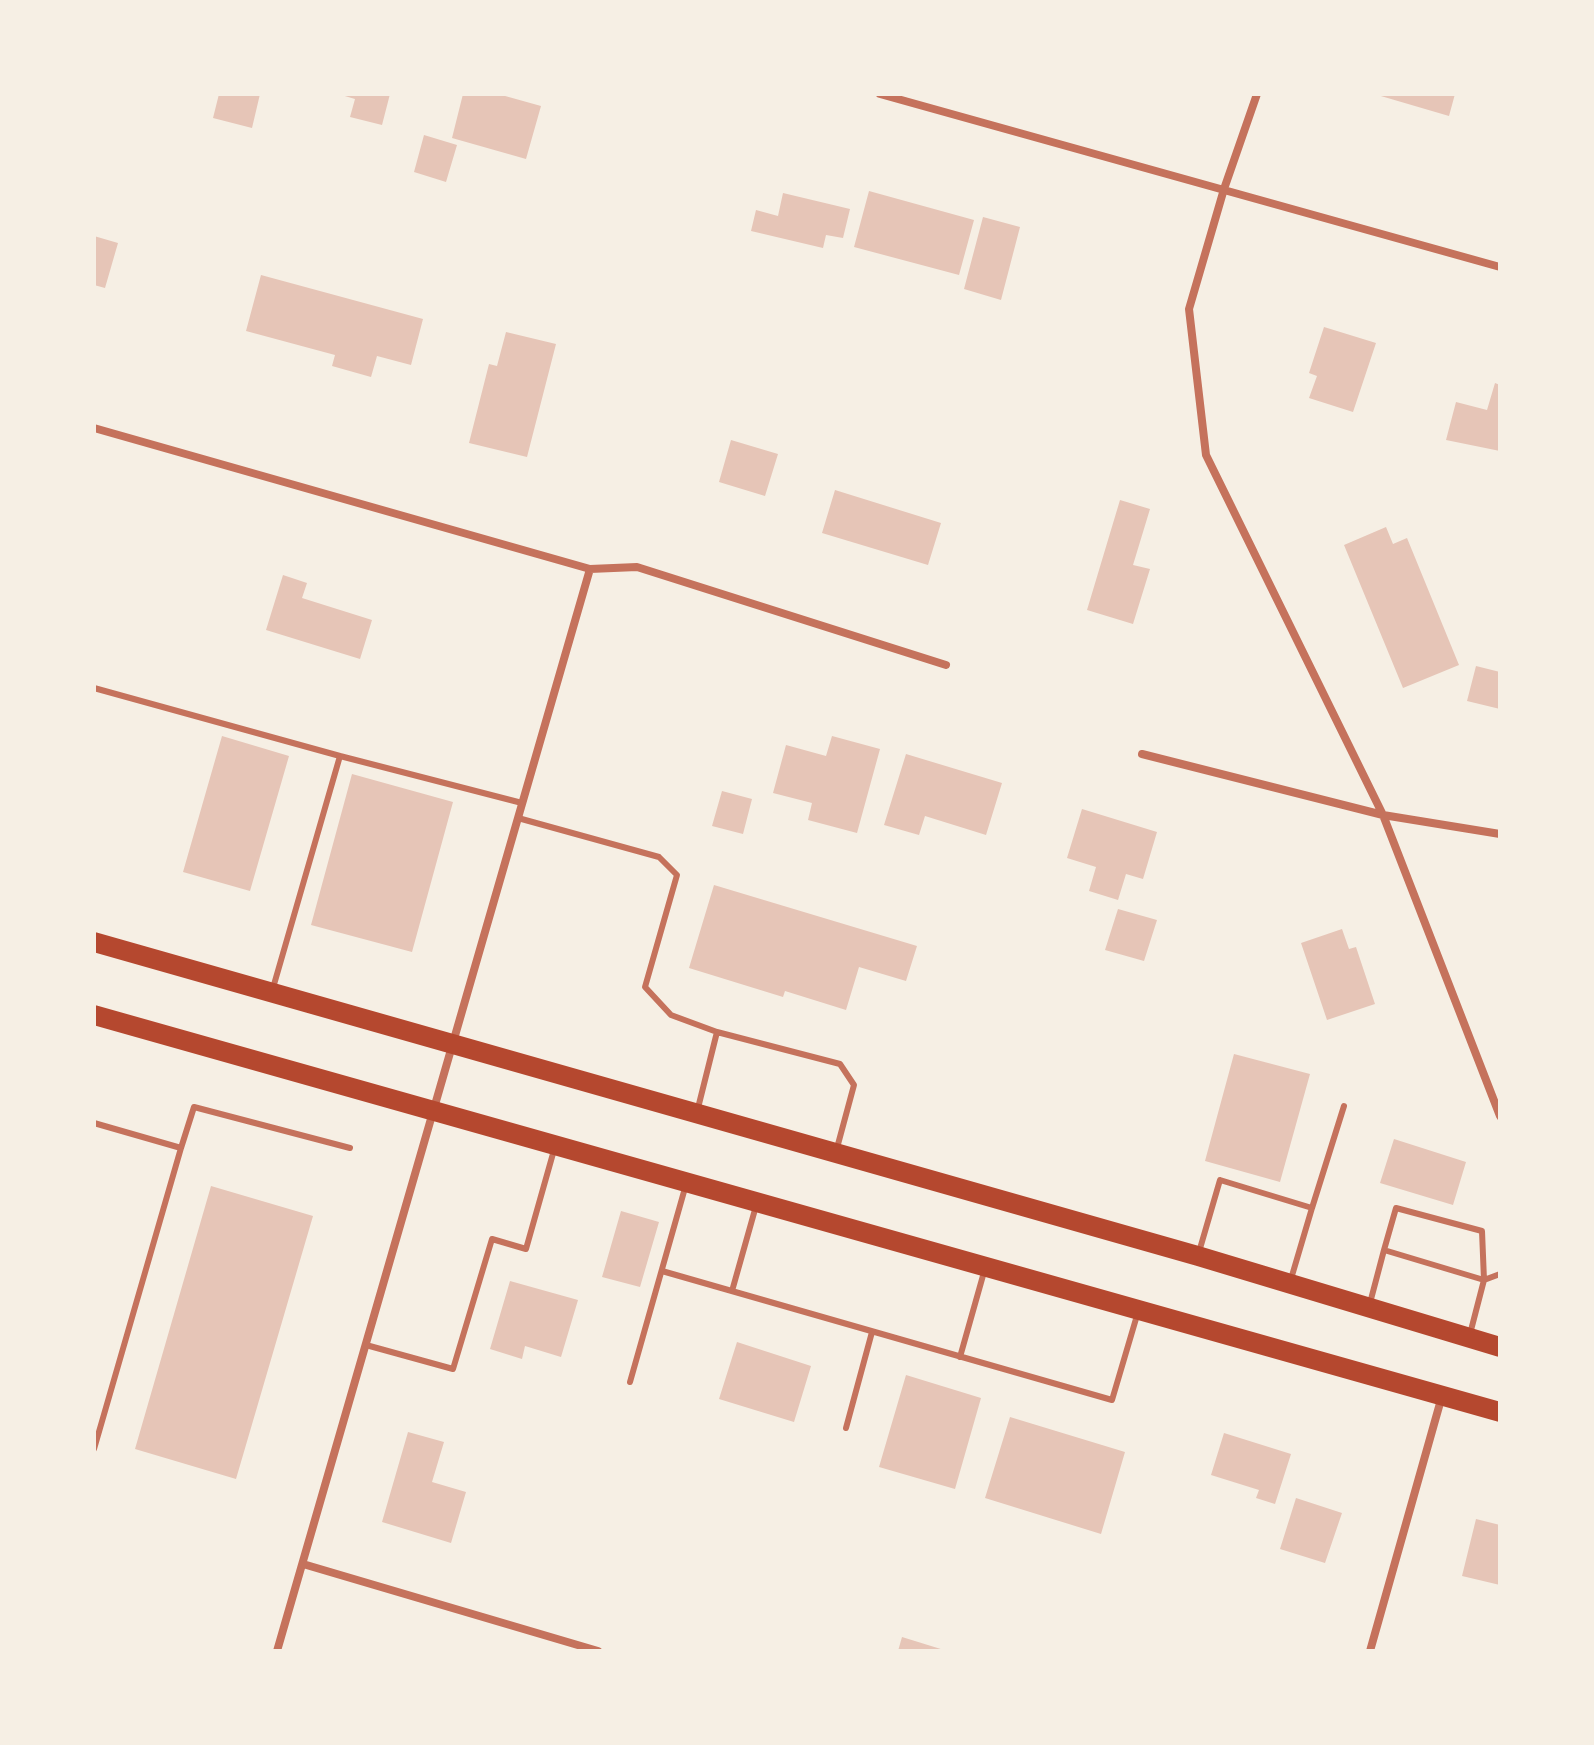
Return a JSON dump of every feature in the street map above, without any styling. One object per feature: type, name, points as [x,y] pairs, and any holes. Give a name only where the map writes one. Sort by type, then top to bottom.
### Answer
[{"type":"main road","points":[[94,942],[271,995],[1198,1256],[1500,1347]]},
{"type":"main road","points":[[94,1015],[556,1142],[1500,1412]]},
{"type":"street","points":[[880,94],[1500,267]]},
{"type":"street","points":[[1257,94],[1224,189],[1189,309],[1206,455],[1383,815],[1500,1116]]},
{"type":"street","points":[[94,428],[590,569],[637,567],[946,665]]},
{"type":"street","points":[[277,1651],[590,569]]},
{"type":"street","points":[[1142,754],[1383,815],[1500,834]]},
{"type":"street","points":[[1370,1651],[1442,1395]]},
{"type":"street","points":[[303,1564],[598,1651]]},
{"type":"lane","points":[[94,688],[522,803]]},
{"type":"lane","points":[[271,995],[340,756]]},
{"type":"lane","points":[[518,818],[659,857],[677,875],[645,987],[671,1015],[717,1032],[840,1064],[854,1085],[835,1155]]},
{"type":"lane","points":[[696,1115],[717,1032]]},
{"type":"lane","points":[[1290,1283],[1344,1106]]},
{"type":"lane","points":[[94,1449],[194,1107],[350,1148]]},
{"type":"lane","points":[[94,1123],[181,1148]]},
{"type":"lane","points":[[366,1345],[453,1369],[492,1239],[526,1249],[556,1142]]},
{"type":"lane","points":[[630,1382],[687,1180]]},
{"type":"lane","points":[[1198,1256],[1220,1180],[1312,1208]]},
{"type":"lane","points":[[732,1291],[758,1200]]},
{"type":"lane","points":[[1369,1307],[1396,1208],[1482,1231],[1484,1280],[1469,1338]]},
{"type":"lane","points":[[1384,1250],[1484,1280],[1500,1274]]},
{"type":"lane","points":[[960,1357],[986,1265]]},
{"type":"lane","points":[[662,1271],[1112,1400],[1139,1309]]},
{"type":"lane","points":[[846,1428],[872,1332]]},
{"type":"building","points":[[219,94],[260,94],[252,128],[213,118]]},
{"type":"building","points":[[338,94],[390,94],[382,125],[350,117],[355,99]]},
{"type":"building","points":[[463,94],[498,94],[541,106],[526,159],[452,138]]},
{"type":"building","points":[[1374,94],[1455,94],[1449,116]]},
{"type":"building","points":[[424,135],[457,145],[446,182],[414,172]]},
{"type":"building","points":[[869,191],[974,220],[959,275],[854,247]]},
{"type":"building","points":[[783,193],[850,209],[843,238],[826,235],[823,248],[751,231],[756,210],[778,216]]},
{"type":"building","points":[[983,217],[1020,227],[1001,300],[964,289]]},
{"type":"building","points":[[94,236],[118,243],[105,288],[94,285]]},
{"type":"building","points":[[261,275],[423,319],[411,365],[377,356],[371,377],[332,366],[335,355],[246,331]]},
{"type":"building","points":[[1324,327],[1376,343],[1353,412],[1309,398],[1317,376],[1309,373]]},
{"type":"building","points":[[506,332],[556,344],[527,457],[469,443],[489,364],[497,366]]},
{"type":"building","points":[[1495,383],[1500,385],[1500,451],[1446,440],[1456,402],[1487,410]]},
{"type":"building","points":[[731,440],[778,454],[765,496],[719,482]]},
{"type":"building","points":[[835,490],[941,523],[928,565],[822,533]]},
{"type":"building","points":[[1120,500],[1150,509],[1133,565],[1150,569],[1133,624],[1087,610]]},
{"type":"building","points":[[1386,527],[1393,544],[1407,538],[1459,665],[1403,688],[1344,545]]},
{"type":"building","points":[[283,575],[307,583],[302,598],[372,620],[360,659],[266,630]]},
{"type":"building","points":[[1476,666],[1500,672],[1500,709],[1467,701]]},
{"type":"building","points":[[222,736],[289,756],[250,891],[183,872]]},
{"type":"building","points":[[832,736],[880,749],[857,833],[808,820],[812,803],[773,793],[786,745],[826,756]]},
{"type":"building","points":[[906,754],[1002,783],[986,835],[925,816],[919,835],[884,825]]},
{"type":"building","points":[[352,774],[453,802],[412,952],[311,925]]},
{"type":"building","points":[[722,791],[752,799],[743,834],[712,826]]},
{"type":"building","points":[[1082,809],[1157,832],[1143,879],[1126,874],[1118,900],[1089,891],[1096,867],[1067,858]]},
{"type":"building","points":[[714,885],[917,946],[906,981],[859,967],[846,1010],[785,991],[783,997],[689,968]]},
{"type":"building","points":[[1118,909],[1157,920],[1144,961],[1105,950]]},
{"type":"building","points":[[1342,929],[1349,949],[1356,947],[1375,1004],[1327,1020],[1301,943]]},
{"type":"building","points":[[1234,1054],[1310,1074],[1280,1182],[1205,1161]]},
{"type":"building","points":[[1394,1139],[1466,1162],[1453,1205],[1380,1183]]},
{"type":"building","points":[[211,1186],[313,1216],[236,1479],[135,1449]]},
{"type":"building","points":[[621,1211],[659,1222],[640,1287],[602,1277]]},
{"type":"building","points":[[510,1281],[578,1300],[561,1357],[525,1346],[522,1359],[490,1349]]},
{"type":"building","points":[[737,1342],[811,1366],[794,1422],[719,1399]]},
{"type":"building","points":[[906,1375],[981,1398],[955,1489],[879,1467]]},
{"type":"building","points":[[1010,1417],[1125,1452],[1101,1534],[985,1498]]},
{"type":"building","points":[[408,1432],[444,1442],[432,1482],[466,1492],[451,1543],[382,1522]]},
{"type":"building","points":[[1224,1433],[1291,1454],[1275,1504],[1256,1498],[1259,1490],[1211,1475]]},
{"type":"building","points":[[1296,1498],[1342,1513],[1325,1563],[1280,1549]]},
{"type":"building","points":[[1476,1519],[1500,1525],[1500,1585],[1462,1576]]},
{"type":"building","points":[[902,1637],[944,1650],[944,1651],[898,1651]]}]
